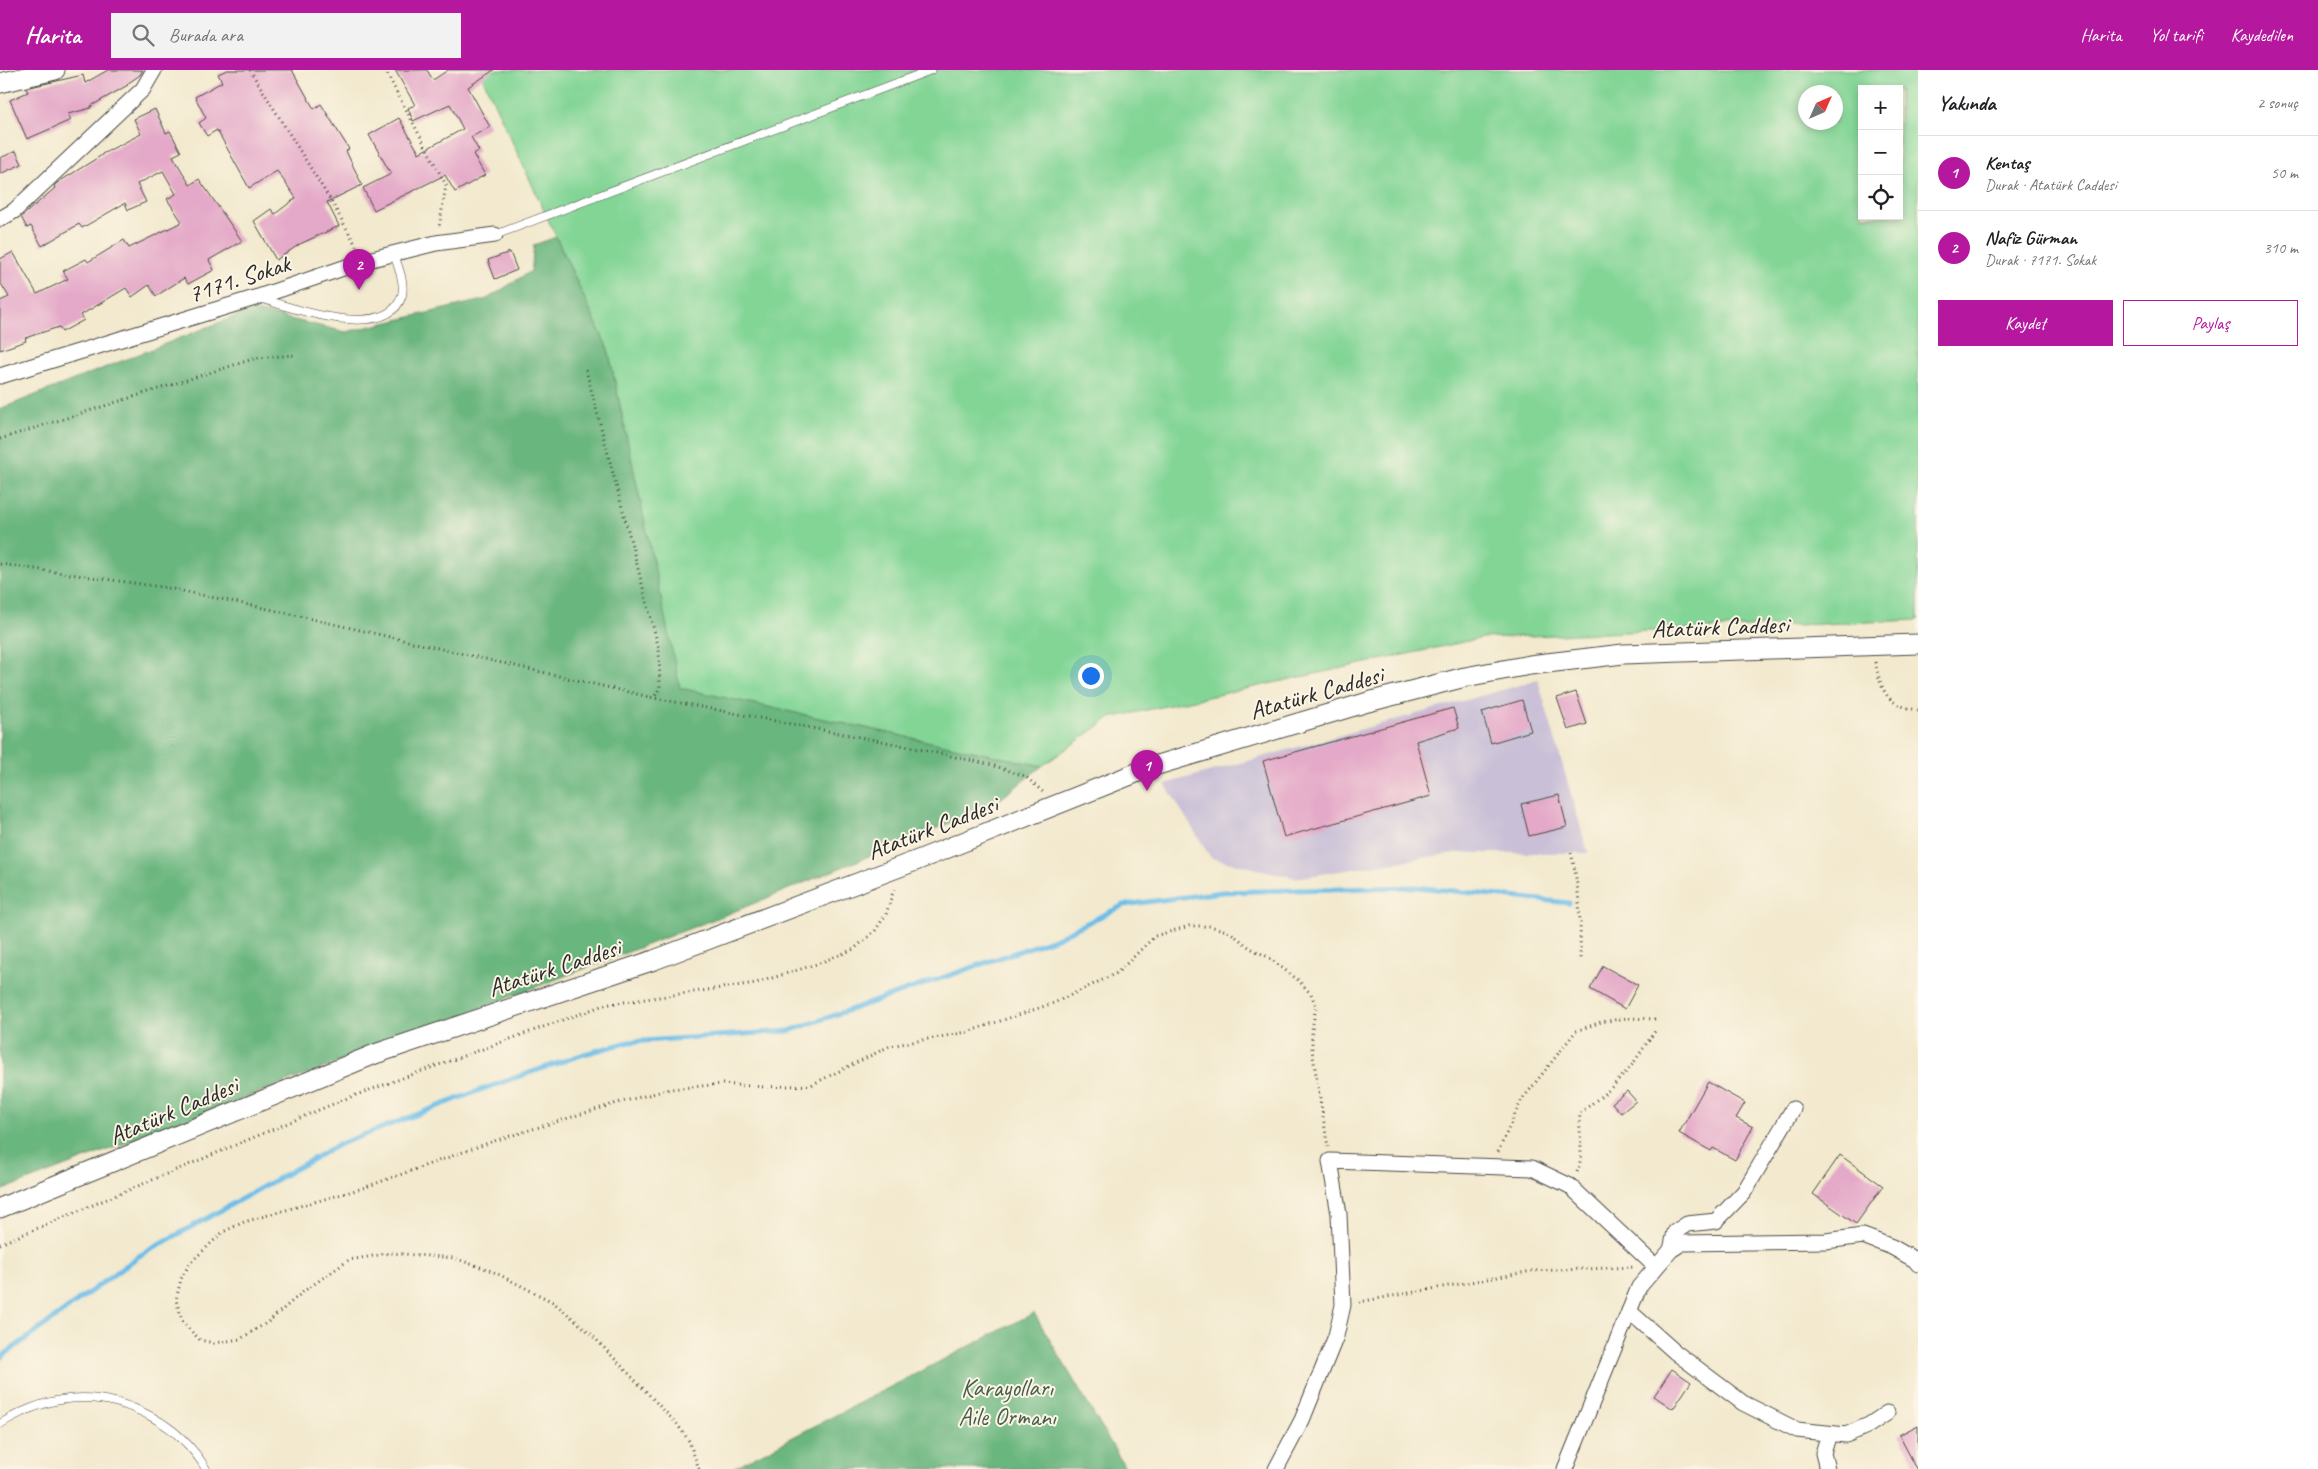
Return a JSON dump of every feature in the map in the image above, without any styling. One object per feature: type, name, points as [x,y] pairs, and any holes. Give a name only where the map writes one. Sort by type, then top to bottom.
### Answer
[{"type":"street","points":[[0,83],[55,70]]},
{"type":"street","points":[[0,219],[14,211],[143,89],[154,70]]},
{"type":"street","name":"7171. Sokak","points":[[0,376],[258,297],[364,261],[436,243],[495,235]]},
{"type":"street","name":"Atatürk Caddesi","points":[[0,1208],[375,1054],[654,960],[918,860],[1151,767],[1368,702],[1465,677],[1530,665],[1623,654],[1918,644]]},
{"type":"street","points":[[1671,1250],[1675,1232],[1687,1224],[1716,1221],[1744,1192],[1793,1109]]},
{"type":"street","points":[[1276,1469],[1302,1420],[1336,1336],[1343,1305],[1339,1214],[1330,1161],[1532,1168],[1570,1186],[1656,1267]]},
{"type":"street","points":[[1565,1469],[1639,1287],[1671,1250],[1682,1244],[1826,1241],[1863,1236],[1892,1247],[1918,1264]]},
{"type":"street","points":[[1629,1311],[1675,1352],[1743,1403],[1797,1430],[1846,1435],[1869,1425],[1887,1413]]},
{"type":"street","points":[[1827,1469],[1824,1453],[1829,1434]]},
{"type":"lane","points":[[495,235],[931,70]]},
{"type":"lane","points":[[258,297],[302,312],[354,321],[375,319],[392,311],[402,297],[403,286],[394,254]]},
{"type":"lane","points":[[0,1424],[29,1409],[52,1401],[84,1397],[115,1400],[138,1409],[165,1424],[189,1445],[206,1469]]},
{"type":"path","points":[[250,70],[331,201],[364,261]]},
{"type":"path","points":[[385,70],[446,185],[436,243]]},
{"type":"path","points":[[0,439],[256,358],[295,355]]},
{"type":"path","points":[[586,370],[659,649],[660,687],[654,698]]},
{"type":"path","points":[[0,564],[168,588],[273,610],[654,698],[891,743],[992,765],[1025,776],[1040,788],[1054,806]]},
{"type":"path","points":[[1867,646],[1874,656],[1881,688],[1893,703],[1918,710]]},
{"type":"path","points":[[1571,853],[1577,878],[1581,912],[1580,962]]},
{"type":"path","points":[[0,1244],[345,1099],[604,1006],[756,983],[817,964],[854,949],[875,931],[886,914],[892,892],[899,883]]},
{"type":"path","points":[[699,1469],[688,1441],[677,1424],[589,1332],[554,1302],[492,1271],[454,1258],[410,1254],[391,1253],[350,1260],[304,1291],[268,1322],[254,1331],[240,1339],[214,1343],[200,1340],[183,1323],[176,1300],[181,1279],[190,1263],[224,1232],[244,1222],[363,1188],[494,1141],[672,1088],[722,1084],[764,1087],[811,1085],[890,1046],[967,1032],[1054,1003],[1117,973],[1155,936],[1189,926],[1210,926],[1230,932],[1250,948],[1268,957],[1298,980],[1311,994],[1316,1006],[1312,1030],[1312,1050],[1330,1161]]},
{"type":"path","points":[[1491,1167],[1521,1101],[1576,1032],[1601,1022],[1627,1018],[1656,1019]]},
{"type":"path","points":[[1570,1186],[1580,1165],[1580,1113],[1609,1090],[1630,1068],[1655,1031]]},
{"type":"path","points":[[1343,1305],[1532,1271],[1656,1267]]},
{"type":"shaded area","points":[[1538,680],[1588,853],[1454,853],[1296,878],[1211,858],[1165,784]]},
{"type":"green space","points":[[479,70],[1918,70],[1918,620],[1482,638],[1110,718],[1042,766],[679,688],[608,349]]},
{"type":"green space","points":[[556,237],[608,349],[680,688],[1042,766],[993,805],[733,912],[0,1191],[0,409],[251,310],[346,332],[487,299],[531,271],[534,245]]},
{"type":"green space","name":"Karayolları Aile Ormanı","points":[[1034,1313],[1126,1469],[731,1469]]},
{"type":"building","points":[[108,70],[143,70],[128,85],[91,106],[91,108],[68,114],[71,120],[27,139],[10,100],[28,92],[26,88],[83,75],[85,83]]},
{"type":"building","points":[[227,70],[292,70],[314,109],[321,104],[349,149],[346,151],[362,185],[327,202],[339,226],[300,244],[276,260],[254,221],[271,209],[275,214],[296,198],[277,171],[249,188],[217,130],[207,136],[199,123],[206,118],[195,97],[222,82],[218,74]]},
{"type":"building","points":[[395,70],[427,70],[433,80],[448,70],[494,70],[468,87],[490,127],[471,137],[479,151],[473,154],[485,175],[455,192],[445,175],[374,210],[363,188],[391,174],[369,135],[399,118],[419,153],[463,129],[450,104],[413,121],[408,108],[415,105]]},
{"type":"building","points":[[155,109],[166,133],[170,131],[181,152],[173,156],[190,185],[199,179],[242,241],[209,260],[214,270],[188,284],[184,278],[156,296],[149,285],[132,297],[126,288],[81,315],[84,320],[62,332],[59,327],[25,338],[26,341],[0,350],[0,301],[9,297],[0,282],[0,259],[13,252],[37,294],[68,279],[63,271],[86,259],[88,262],[124,240],[129,248],[182,222],[167,199],[176,194],[163,171],[137,184],[146,202],[128,210],[125,203],[82,228],[79,224],[42,246],[31,226],[27,228],[21,217],[55,188],[54,186],[57,183],[102,154],[141,134],[134,119]]},
{"type":"building","points":[[16,151],[22,164],[0,174],[0,158]]},
{"type":"building","points":[[510,252],[517,270],[495,279],[488,260]]},
{"type":"building","points":[[1576,692],[1587,724],[1568,730],[1557,698]]},
{"type":"building","points":[[1522,700],[1531,731],[1491,743],[1482,712]]},
{"type":"building","points":[[1453,708],[1459,728],[1416,741],[1431,796],[1284,837],[1263,761]]},
{"type":"building","points":[[1559,795],[1567,827],[1529,836],[1521,804]]},
{"type":"building","points":[[1603,966],[1638,985],[1625,1009],[1590,989]]},
{"type":"building","points":[[1708,1082],[1745,1103],[1736,1118],[1753,1127],[1735,1160],[1713,1148],[1711,1151],[1679,1133]]},
{"type":"building","points":[[1627,1091],[1636,1101],[1621,1113],[1612,1103]]},
{"type":"building","points":[[1840,1155],[1883,1186],[1856,1224],[1813,1194]]},
{"type":"building","points":[[1672,1369],[1691,1382],[1673,1409],[1654,1396]]},
{"type":"building","points":[[1918,1425],[1918,1469],[1917,1469],[1899,1435]]},
{"type":"waterway","points":[[0,1358],[139,1256],[340,1144],[483,1089],[584,1054],[629,1042],[789,1031],[1054,939],[1124,905],[1222,892],[1416,887],[1569,903]]},
{"type":"place","name":"Nafiz Gürman","points":[[359,290]]},
{"type":"place","name":"Kentaş","points":[[1147,791]]}]
